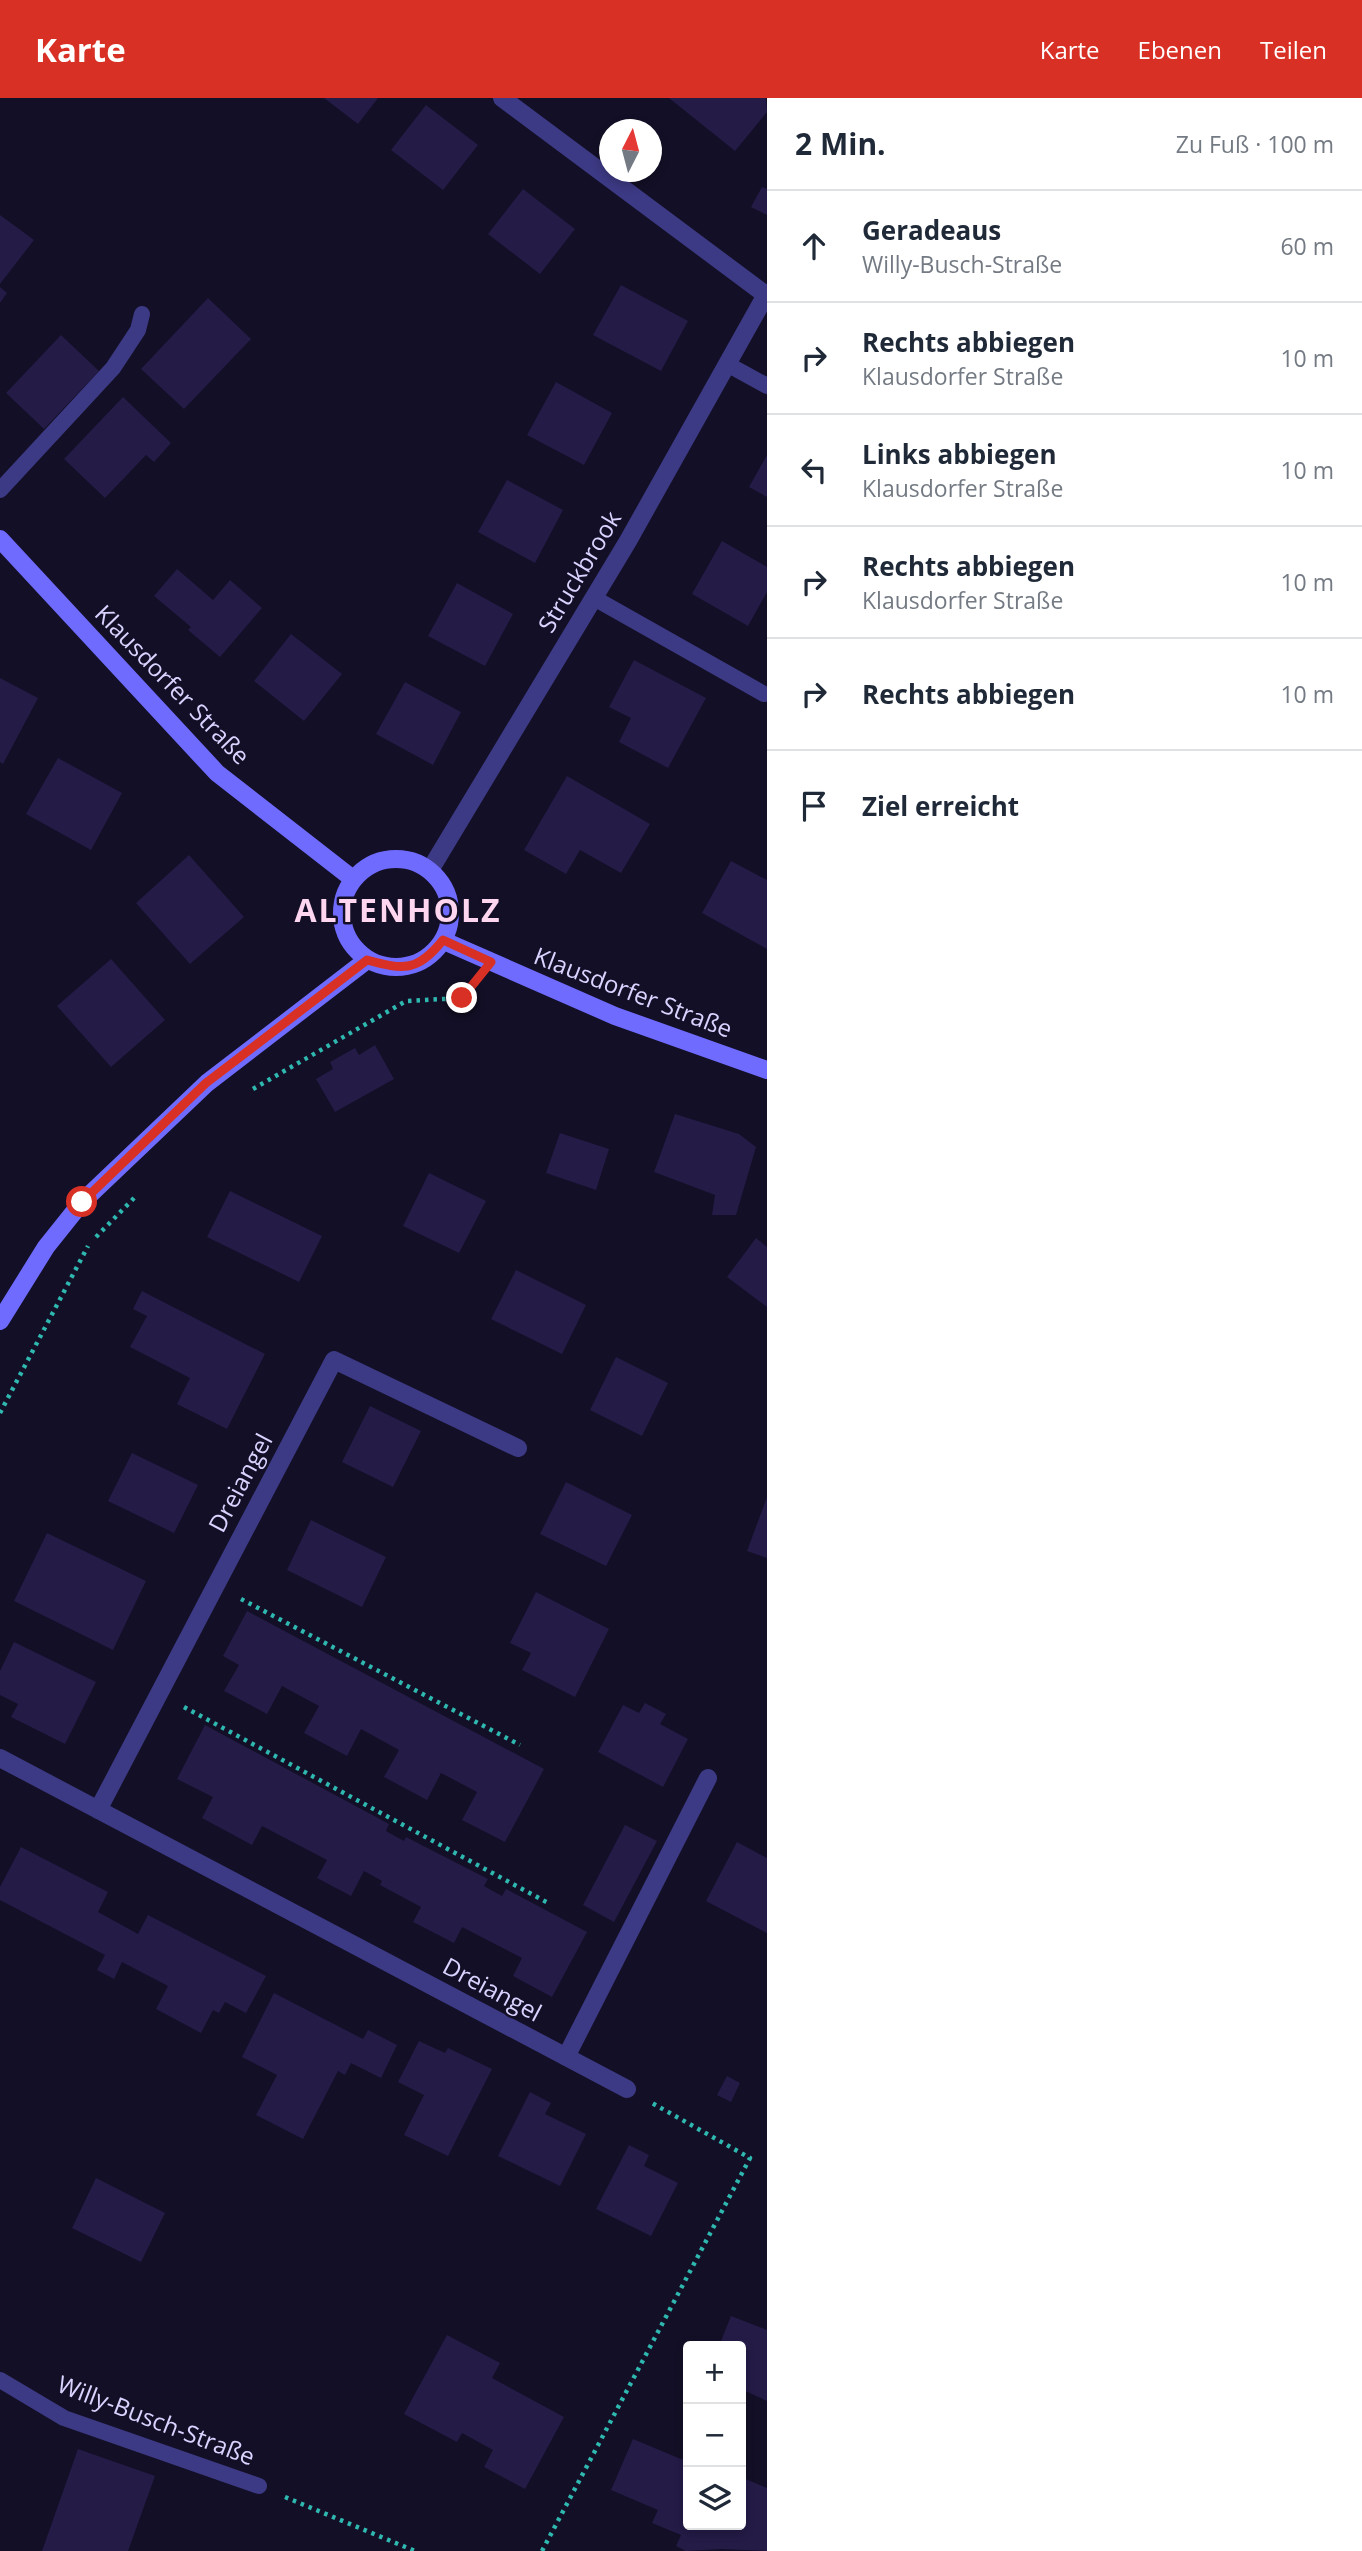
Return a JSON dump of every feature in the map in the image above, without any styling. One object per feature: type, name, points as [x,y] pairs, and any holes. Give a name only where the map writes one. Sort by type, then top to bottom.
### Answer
[{"type":"street","name":"Struckbrook","points":[[430,870],[594,598],[766,294],[502,98]]},
{"type":"street","name":"Klausdorfer Straße","points":[[0,539],[217,773],[353,879]]},
{"type":"street","points":[[391,858],[412,860],[430,870],[444,886],[450,901],[450,922],[443,940],[430,956],[416,964],[396,968],[367,960],[350,944],[342,922],[342,903],[353,879],[372,864],[391,858]]},
{"type":"street","name":"Klausdorfer Straße","points":[[443,940],[615,1016],[767,1070]]},
{"type":"street","points":[[0,1321],[46,1247],[82,1202],[206,1083],[367,960]]},
{"type":"street","name":"Dreiangel","points":[[98,1810],[334,1360],[518,1448]]},
{"type":"street","name":"Dreiangel","points":[[0,1758],[626,2089]]},
{"type":"street","points":[[566,2057],[708,1778]]},
{"type":"lane","points":[[0,491],[113,368],[138,330],[142,314]]},
{"type":"lane","points":[[727,364],[767,386]]},
{"type":"lane","points":[[594,598],[764,694]]},
{"type":"lane","name":"Willy-Busch-Straße","points":[[0,2380],[64,2418],[258,2486]]},
{"type":"path","points":[[250,1090],[406,1001],[462,998],[491,962]]},
{"type":"path","points":[[0,1413],[90,1243],[139,1193]]},
{"type":"path","points":[[216,1585],[520,1745]]},
{"type":"path","points":[[159,1693],[550,1903]]},
{"type":"path","points":[[542,2551],[751,2158],[626,2089]]},
{"type":"path","points":[[258,2486],[415,2551]]},
{"type":"building","points":[[324,98],[378,98],[358,124]]},
{"type":"building","points":[[669,98],[766,98],[767,112],[735,151]]},
{"type":"building","points":[[426,105],[478,145],[443,190],[391,150]]},
{"type":"building","points":[[762,187],[767,189],[767,215],[751,207]]},
{"type":"building","points":[[523,189],[575,229],[540,274],[488,234]]},
{"type":"building","points":[[0,215],[34,240],[0,284]]},
{"type":"building","points":[[621,285],[688,321],[661,371],[593,335]]},
{"type":"building","points":[[0,287],[7,293],[0,303]]},
{"type":"building","points":[[208,298],[251,339],[184,409],[141,369]]},
{"type":"building","points":[[61,335],[99,371],[44,429],[6,393]]},
{"type":"building","points":[[556,382],[612,413],[584,465],[527,435]]},
{"type":"building","points":[[123,397],[171,443],[154,462],[146,455],[105,498],[64,459]]},
{"type":"building","points":[[767,455],[767,497],[749,487]]},
{"type":"building","points":[[507,480],[563,510],[535,563],[478,532]]},
{"type":"building","points":[[722,541],[767,567],[767,592],[748,626],[692,594]]},
{"type":"building","points":[[177,569],[213,600],[230,580],[262,608],[220,657],[188,630],[191,627],[154,596]]},
{"type":"building","points":[[457,583],[513,614],[485,666],[428,636]]},
{"type":"building","points":[[291,634],[342,674],[304,721],[254,681]]},
{"type":"building","points":[[634,660],[706,698],[668,768],[619,742],[631,718],[609,707]]},
{"type":"building","points":[[0,678],[38,698],[3,764],[0,762]]},
{"type":"building","points":[[405,682],[461,712],[433,765],[376,734]]},
{"type":"building","points":[[58,758],[122,793],[91,850],[26,814]]},
{"type":"building","points":[[567,776],[650,824],[621,873],[580,850],[566,874],[524,850]]},
{"type":"building","points":[[189,855],[244,917],[190,964],[136,903]]},
{"type":"building","points":[[731,861],[767,880],[767,949],[702,913]]},
{"type":"building","points":[[111,959],[165,1020],[111,1067],[57,1006]]},
{"type":"building","points":[[375,1045],[394,1079],[335,1112],[316,1079],[333,1069],[330,1062],[355,1048],[359,1055]]},
{"type":"building","points":[[675,1114],[739,1134],[756,1147],[736,1215],[712,1215],[715,1195],[654,1172]]},
{"type":"building","points":[[560,1133],[609,1149],[596,1190],[546,1173]]},
{"type":"building","points":[[429,1173],[486,1201],[459,1253],[403,1226]]},
{"type":"building","points":[[230,1191],[322,1236],[299,1282],[207,1237]]},
{"type":"building","points":[[756,1238],[767,1247],[767,1307],[727,1277]]},
{"type":"building","points":[[516,1270],[586,1305],[562,1354],[491,1319]]},
{"type":"building","points":[[142,1291],[265,1354],[227,1429],[177,1404],[190,1378],[130,1347],[147,1316],[133,1309]]},
{"type":"building","points":[[616,1357],[668,1383],[642,1436],[590,1410]]},
{"type":"building","points":[[370,1406],[421,1431],[393,1487],[342,1462]]},
{"type":"building","points":[[132,1453],[198,1485],[174,1533],[108,1501]]},
{"type":"building","points":[[566,1482],[632,1515],[606,1566],[540,1534]]},
{"type":"building","points":[[767,1497],[767,1558],[747,1551]]},
{"type":"building","points":[[311,1520],[386,1557],[362,1607],[287,1570]]},
{"type":"building","points":[[47,1533],[146,1581],[113,1650],[14,1601]]},
{"type":"building","points":[[536,1592],[609,1629],[575,1697],[522,1670],[531,1653],[510,1643]]},
{"type":"building","points":[[247,1611],[544,1769],[505,1842],[462,1820],[477,1792],[441,1773],[427,1800],[384,1777],[399,1750],[361,1729],[347,1756],[304,1733],[319,1706],[282,1686],[267,1714],[224,1691],[239,1665],[223,1656]]},
{"type":"building","points":[[14,1642],[96,1682],[65,1744],[11,1717],[18,1704],[0,1695],[0,1671]]},
{"type":"building","points":[[645,1703],[666,1714],[660,1724],[688,1739],[663,1787],[598,1752],[623,1705],[639,1713]]},
{"type":"building","points":[[205,1725],[389,1824],[386,1831],[404,1841],[406,1837],[488,1879],[484,1886],[502,1896],[506,1889],[587,1932],[552,1997],[513,1976],[522,1958],[462,1927],[454,1943],[413,1922],[421,1907],[380,1885],[382,1881],[364,1871],[351,1896],[317,1878],[327,1860],[262,1826],[252,1845],[202,1818],[213,1797],[177,1779]]},
{"type":"building","points":[[625,1825],[657,1841],[614,1922],[583,1905]]},
{"type":"building","points":[[737,1842],[767,1858],[767,1933],[706,1901]]},
{"type":"building","points":[[21,1847],[108,1892],[98,1912],[138,1934],[148,1915],[266,1976],[246,2013],[225,2002],[219,2013],[213,2010],[201,2033],[156,2009],[168,1986],[122,1962],[114,1979],[97,1970],[105,1955],[0,1900],[0,1887]]},
{"type":"building","points":[[274,1993],[363,2039],[368,2030],[397,2045],[381,2078],[351,2063],[345,2075],[338,2071],[303,2139],[256,2115],[277,2075],[242,2057]]},
{"type":"building","points":[[419,2041],[445,2053],[448,2048],[492,2069],[448,2156],[404,2135],[424,2095],[398,2082]]},
{"type":"building","points":[[727,2076],[740,2083],[731,2102],[717,2095]]},
{"type":"building","points":[[530,2092],[551,2103],[545,2114],[586,2134],[560,2186],[498,2156]]},
{"type":"building","points":[[629,2145],[649,2155],[644,2166],[678,2183],[651,2236],[596,2209]]},
{"type":"building","points":[[96,2178],[165,2213],[141,2262],[72,2228]]},
{"type":"building","points":[[731,2316],[767,2330],[767,2401],[746,2391],[746,2341],[721,2341]]},
{"type":"building","points":[[447,2335],[500,2363],[492,2378],[564,2417],[525,2489],[484,2467],[493,2450],[462,2433],[457,2442],[404,2414]]},
{"type":"building","points":[[633,2439],[683,2460],[683,2530],[746,2530],[746,2479],[767,2488],[767,2551],[686,2551],[676,2546],[681,2535],[652,2523],[658,2510],[611,2490]]},
{"type":"building","points":[[78,2449],[155,2476],[128,2551],[42,2551]]},
{"type":"district","name":"ALTENHOLZ","points":[[398,911]]},
{"type":"route","points":[[82,1202],[206,1083],[367,960],[396,968],[416,964],[430,956],[443,940],[491,962],[462,998]]}]
